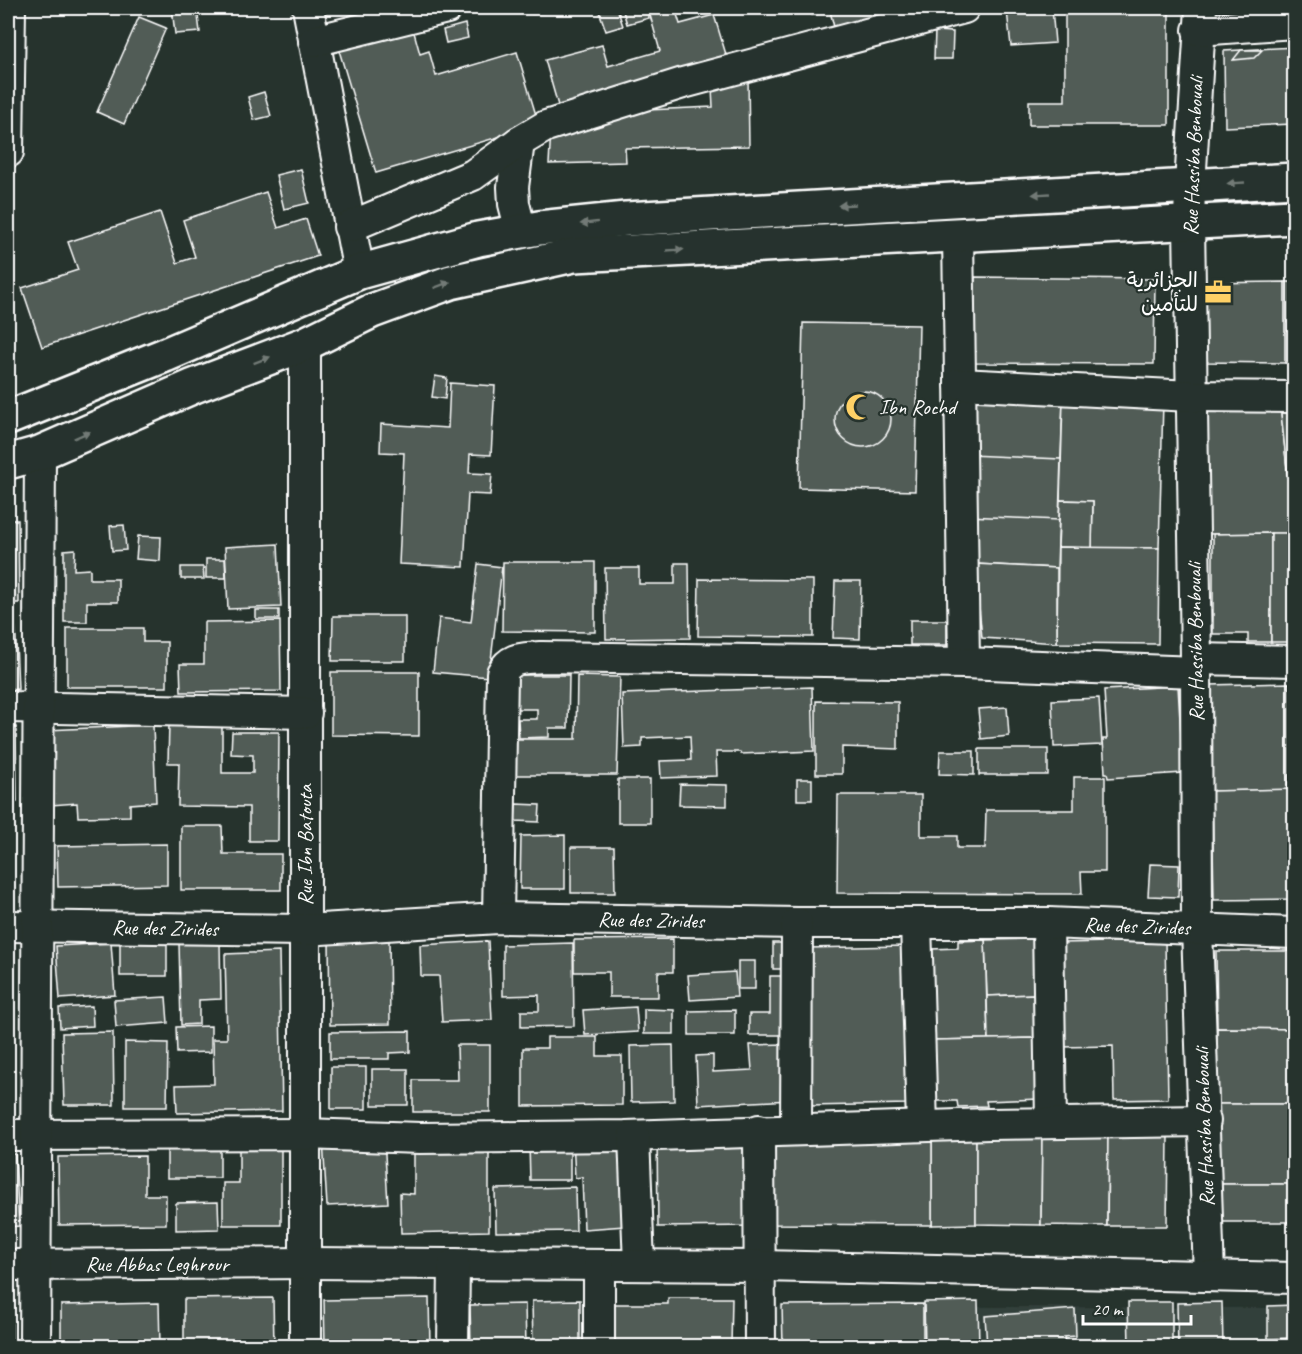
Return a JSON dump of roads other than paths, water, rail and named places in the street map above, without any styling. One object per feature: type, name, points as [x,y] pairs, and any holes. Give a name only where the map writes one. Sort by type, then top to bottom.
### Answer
[{"type":"main road","points":[[8,418],[359,273],[478,240],[521,231],[626,219],[1294,180]]},
{"type":"main road","points":[[8,462],[40,453],[194,386],[305,344],[372,310],[450,282],[574,255],[1294,217]]},
{"type":"main road","points":[[626,219],[628,252]]},
{"type":"street","points":[[8,152],[10,8]]},
{"type":"street","points":[[308,8],[359,273]]},
{"type":"street","points":[[314,41],[447,8]]},
{"type":"street","points":[[349,227],[473,175],[546,126],[683,83],[964,8]]},
{"type":"street","points":[[1200,19],[1294,23]]},
{"type":"street","name":"Rue Hassiba Benbouali","points":[[1200,19],[1189,224],[1196,666],[1197,928],[1209,1276]]},
{"type":"street","points":[[519,142],[513,187],[514,204],[521,231]]},
{"type":"street","points":[[958,235],[964,663]]},
{"type":"street","name":"Rue Ibn Batouta","points":[[305,344],[307,1263],[305,1347]]},
{"type":"street","points":[[960,384],[1191,396],[1294,397]]},
{"type":"street","points":[[35,1347],[22,1265],[22,926],[38,708],[40,453]]},
{"type":"street","points":[[498,918],[502,673],[507,664],[515,660],[541,657],[1196,666],[1294,661]]},
{"type":"street","points":[[8,707],[306,713]]},
{"type":"street","name":"Rue des Zirides","points":[[22,926],[305,930],[498,918],[797,923],[1048,923],[1294,933]]},
{"type":"street","points":[[796,1130],[797,923]]},
{"type":"street","points":[[1048,923],[1051,1123]]},
{"type":"street","points":[[916,924],[922,1126]]},
{"type":"street","points":[[22,1135],[305,1134],[420,1138],[634,1136],[759,1130],[1205,1121]]},
{"type":"street","points":[[759,1130],[760,1347]]},
{"type":"street","points":[[634,1136],[639,1265]]},
{"type":"street","name":"Rue Abbas Leghrour","points":[[22,1265],[307,1263],[761,1266],[1294,1278]]},
{"type":"street","points":[[453,1347],[454,1264]]},
{"type":"street","points":[[598,1347],[599,1265]]},
{"type":"place","name":"الجزائرية للتأمين","points":[[1218,292]]},
{"type":"place","name":"Ibn Rochd","points":[[859,407]]}]
